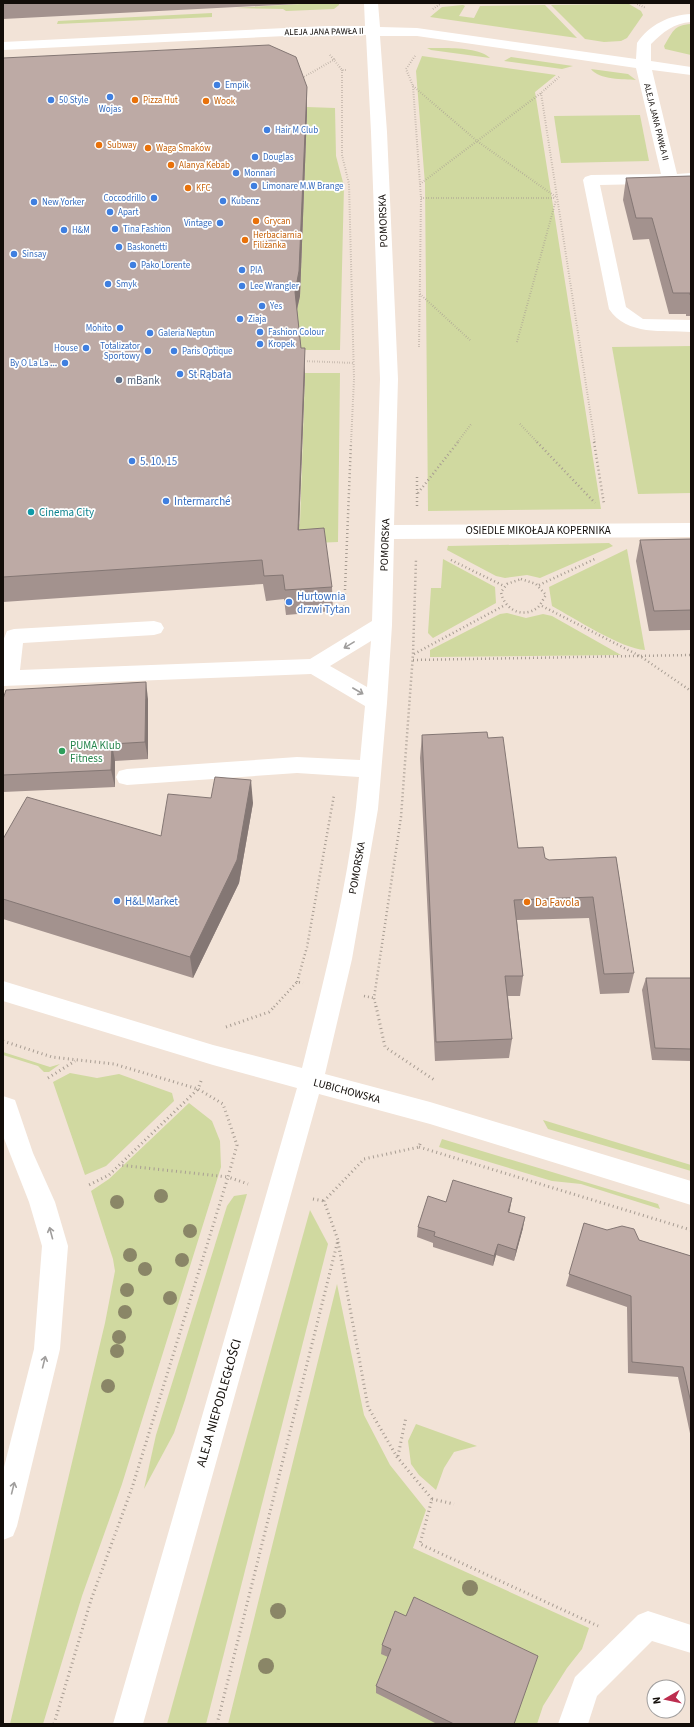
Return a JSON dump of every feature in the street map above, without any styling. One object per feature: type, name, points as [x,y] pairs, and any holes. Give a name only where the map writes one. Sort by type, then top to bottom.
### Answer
[{"type":"street","name":"POMORSKA","points":[[311,1081],[341,959],[367,809],[377,703],[382,625],[389,379],[381,175],[371,3]]},
{"type":"street","points":[[643,65],[644,43],[663,25],[681,18],[691,18]]},
{"type":"street","name":"ALEJA JANA PAWŁA II","points":[[3,46],[327,30],[373,30],[433,34],[691,71]]},
{"type":"street","name":"ALEJA JANA PAWŁA II","points":[[643,65],[670,179]]},
{"type":"street","points":[[691,178],[591,180],[618,309],[639,324],[691,326]]},
{"type":"street","name":"OSIEDLE MIKOŁAJA KOPERNIKA","points":[[385,532],[417,537],[691,530]]},
{"type":"street","points":[[154,628],[14,636],[6,677],[314,666],[382,625]]},
{"type":"street","points":[[314,666],[377,703]]},
{"type":"street","points":[[127,777],[297,765],[371,769]]},
{"type":"street","name":"LUBICHOWSKA","points":[[3,991],[206,1053],[430,1113],[691,1193]]},
{"type":"street","name":"ALEJA NIEPODLEGŁOŚCI","points":[[128,1724],[311,1081]]},
{"type":"street","points":[[3,1107],[6,1108],[21,1153],[42,1202],[55,1246],[47,1349],[3,1526]]},
{"type":"street","points":[[573,1724],[585,1687],[648,1625],[691,1639]]},
{"type":"path","points":[[325,51],[335,59],[342,70],[342,155],[349,184],[354,363],[344,618]]},
{"type":"path","points":[[417,53],[406,69],[412,86],[421,198],[419,348]]},
{"type":"path","points":[[296,82],[335,59]]},
{"type":"path","points":[[342,70],[349,70]]},
{"type":"path","points":[[420,185],[541,93],[564,72]]},
{"type":"path","points":[[412,86],[477,141],[557,198]]},
{"type":"path","points":[[541,93],[605,507]]},
{"type":"path","points":[[421,198],[557,198]]},
{"type":"path","points":[[517,342],[557,198]]},
{"type":"path","points":[[420,294],[471,341]]},
{"type":"path","points":[[296,360],[354,363]]},
{"type":"path","points":[[417,494],[472,422]]},
{"type":"path","points":[[520,424],[595,503]]},
{"type":"path","points":[[417,471],[414,654],[401,817],[374,998],[385,1047],[440,1084]]},
{"type":"path","points":[[417,537],[504,586]]},
{"type":"path","points":[[521,579],[531,581],[539,585],[546,595],[542,606],[534,611],[524,613],[513,611],[505,605],[501,599],[501,592],[504,586],[511,581],[521,579]]},
{"type":"path","points":[[414,654],[505,605]]},
{"type":"path","points":[[542,606],[640,656],[691,691]]},
{"type":"path","points":[[413,660],[691,655]]},
{"type":"path","points":[[224,1031],[227,1026],[268,1012],[297,982],[307,947],[339,767]]},
{"type":"path","points":[[297,982],[308,984]]},
{"type":"path","points":[[364,996],[374,998]]},
{"type":"path","points":[[3,1042],[52,1057],[114,1064],[198,1089],[223,1104],[237,1145],[132,1488],[91,1600],[54,1724]]},
{"type":"path","points":[[48,1078],[76,1060]]},
{"type":"path","points":[[87,1186],[109,1175],[198,1089],[203,1077]]},
{"type":"path","points":[[419,1147],[423,1133]]},
{"type":"path","points":[[324,1201],[364,1159],[419,1147],[691,1230]]},
{"type":"path","points":[[119,1165],[228,1177],[249,1185]]},
{"type":"path","points":[[313,1199],[324,1201]]},
{"type":"path","points":[[324,1201],[338,1240],[368,1407],[398,1457],[432,1499],[454,1504]]},
{"type":"path","points":[[217,1724],[338,1240]]},
{"type":"path","points":[[398,1457],[406,1417]]},
{"type":"path","points":[[432,1499],[420,1544],[632,1642]]},
{"type":"green space","points":[[339,3],[339,5],[334,9],[286,11],[283,9],[235,8]]},
{"type":"green space","points":[[629,4],[641,11],[643,15],[627,38],[621,41],[604,42],[585,39],[551,5]]},
{"type":"green space","points":[[545,5],[577,38],[430,17],[442,7],[465,6],[459,16],[474,18],[480,6]]},
{"type":"green space","points":[[212,13],[212,17],[57,24],[58,21]]},
{"type":"green space","points":[[691,24],[691,55],[665,49],[664,46],[674,30],[680,26]]},
{"type":"green space","points":[[427,48],[451,48],[477,51],[490,58],[431,50]]},
{"type":"green space","points":[[422,56],[556,75],[535,92],[601,509],[428,511],[425,184],[416,71]]},
{"type":"green space","points":[[511,57],[573,66],[562,69],[504,61]]},
{"type":"green space","points":[[591,69],[628,74],[636,80],[606,77],[595,73]]},
{"type":"green space","points":[[307,107],[335,108],[336,156],[344,186],[340,350],[299,350],[295,317],[300,296]]},
{"type":"green space","points":[[640,115],[649,161],[561,163],[554,116]]},
{"type":"green space","points":[[691,346],[691,493],[638,494],[612,347]]},
{"type":"green space","points":[[305,373],[340,373],[338,542],[290,544],[300,523]]},
{"type":"green space","points":[[609,543],[613,546],[540,578],[527,575],[505,578],[496,576],[447,550],[448,546]]},
{"type":"green space","points":[[627,549],[645,650],[611,639],[552,606],[549,587]]},
{"type":"green space","points":[[443,559],[495,587],[496,603],[433,638],[428,633],[431,588],[441,588]]},
{"type":"green space","points":[[507,613],[526,618],[543,614],[552,616],[621,655],[430,657],[430,650],[500,614]]},
{"type":"green space","points":[[3,1052],[50,1067],[60,1064],[49,1072],[44,1072],[38,1066],[3,1055]]},
{"type":"green space","points":[[70,1073],[97,1078],[119,1074],[172,1093],[174,1101],[106,1166],[85,1175],[53,1082]]},
{"type":"green space","points":[[189,1103],[212,1121],[220,1141],[221,1167],[122,1484],[82,1596],[43,1724],[10,1724],[105,1323],[115,1271],[113,1259],[91,1191],[109,1179]]},
{"type":"green space","points":[[543,1120],[691,1165],[691,1171],[548,1129]]},
{"type":"green space","points":[[442,1139],[658,1204],[660,1209],[581,1184],[552,1181],[439,1147]]},
{"type":"green space","points":[[247,1194],[174,1433],[144,1489],[156,1435],[227,1206],[234,1196]]},
{"type":"green space","points":[[310,1210],[328,1244],[206,1724],[167,1724]]},
{"type":"green space","points":[[337,1284],[364,1415],[390,1465],[426,1510],[413,1548],[589,1628],[582,1649],[567,1668],[543,1706],[537,1724],[228,1724]]},
{"type":"green space","points":[[416,1424],[477,1446],[454,1452],[444,1468],[436,1490],[419,1475],[411,1464],[408,1441]]},
{"type":"building","name":"Galeria Neptun","points":[[269,45],[296,57],[307,87],[299,271],[295,292],[301,348],[305,348],[298,530],[324,528],[332,587],[285,590],[283,575],[264,576],[262,560],[3,577],[3,58]]},
{"type":"building","points":[[691,176],[690,295],[690,293],[673,293],[652,218],[636,218],[626,178]]},
{"type":"building","points":[[691,539],[691,610],[654,611],[640,540]]},
{"type":"building","points":[[146,682],[145,742],[112,744],[111,770],[3,775],[3,699],[6,690]]},
{"type":"building","points":[[487,732],[488,738],[503,737],[518,848],[543,847],[545,858],[549,860],[616,857],[634,973],[604,974],[593,897],[514,900],[523,976],[505,976],[512,1039],[436,1042],[422,735]]},
{"type":"building","name":"H&L Market","points":[[215,777],[251,780],[237,860],[190,957],[3,899],[3,839],[27,797],[161,836],[168,794],[211,798]]},
{"type":"building","points":[[646,978],[691,978],[691,1049],[655,1048]]},
{"type":"building","points":[[453,1180],[512,1198],[508,1212],[525,1217],[516,1250],[498,1244],[494,1256],[434,1236],[435,1232],[418,1227],[428,1196],[446,1202]]},
{"type":"building","points":[[584,1223],[607,1230],[622,1226],[634,1229],[639,1240],[691,1256],[691,1403],[683,1367],[632,1362],[631,1296],[569,1274]]},
{"type":"building","points":[[414,1597],[538,1656],[514,1724],[454,1724],[376,1686],[391,1649],[382,1645],[395,1611],[406,1616]]},
{"type":"place","name":"Empik","points":[[217,85]]},
{"type":"place","name":"Wojas","points":[[110,97]]},
{"type":"place","name":"50 Style","points":[[51,100]]},
{"type":"place","name":"Pizza Hut","points":[[135,100]]},
{"type":"place","name":"Wook","points":[[206,101]]},
{"type":"place","name":"Hair M Club","points":[[267,130]]},
{"type":"place","name":"Subway","points":[[99,145]]},
{"type":"place","name":"Waga Smaków","points":[[148,148]]},
{"type":"place","name":"Douglas","points":[[255,157]]},
{"type":"place","name":"Alanya Kebab","points":[[171,165]]},
{"type":"place","name":"Monnari","points":[[236,173]]},
{"type":"place","name":"Limonare M.W Brange","points":[[254,186]]},
{"type":"place","name":"KFC","points":[[188,188]]},
{"type":"place","name":"Coccodrillo","points":[[154,198]]},
{"type":"place","name":"Kubenz","points":[[223,201]]},
{"type":"place","name":"New Yorker","points":[[34,202]]},
{"type":"place","name":"Apart","points":[[110,212]]},
{"type":"place","name":"Grycan","points":[[256,221]]},
{"type":"place","name":"Vintage","points":[[220,223]]},
{"type":"place","name":"Tina Fashion","points":[[115,229]]},
{"type":"place","name":"H&M","points":[[64,230]]},
{"type":"place","name":"Herbaciarnia Filiżanka","points":[[245,240]]},
{"type":"place","name":"Baskonetti","points":[[119,247]]},
{"type":"place","name":"Sinsay","points":[[14,254]]},
{"type":"place","name":"Pako Lorente","points":[[133,265]]},
{"type":"place","name":"PIA","points":[[242,270]]},
{"type":"place","name":"Smyk","points":[[108,284]]},
{"type":"place","name":"Lee Wrangler","points":[[242,286]]},
{"type":"place","name":"Yes","points":[[262,306]]},
{"type":"place","name":"Ziaja","points":[[240,319]]},
{"type":"place","name":"Mohito","points":[[120,328]]},
{"type":"place","name":"Fashion Colour","points":[[260,332]]},
{"type":"place","name":"Galeria Neptun","points":[[150,333]]},
{"type":"place","name":"Kropek","points":[[260,344]]},
{"type":"place","name":"House","points":[[86,348]]},
{"type":"place","name":"Totalizator Sportowy","points":[[148,351]]},
{"type":"place","name":"Paris Optique","points":[[174,351]]},
{"type":"place","name":"By O La La ...","points":[[65,363]]},
{"type":"place","name":"St Rąbała","points":[[180,374]]},
{"type":"place","name":"mBank","points":[[119,380]]},
{"type":"place","name":"5. 10. 15","points":[[132,461]]},
{"type":"place","name":"Intermarché","points":[[166,501]]},
{"type":"place","name":"Cinema City","points":[[31,512]]},
{"type":"place","name":"Hurtownia drzwi Tytan","points":[[289,602]]},
{"type":"place","name":"PUMA Klub Fitness","points":[[62,751]]},
{"type":"place","name":"H&L Market","points":[[117,901]]},
{"type":"place","name":"Da Favola","points":[[527,902]]}]
